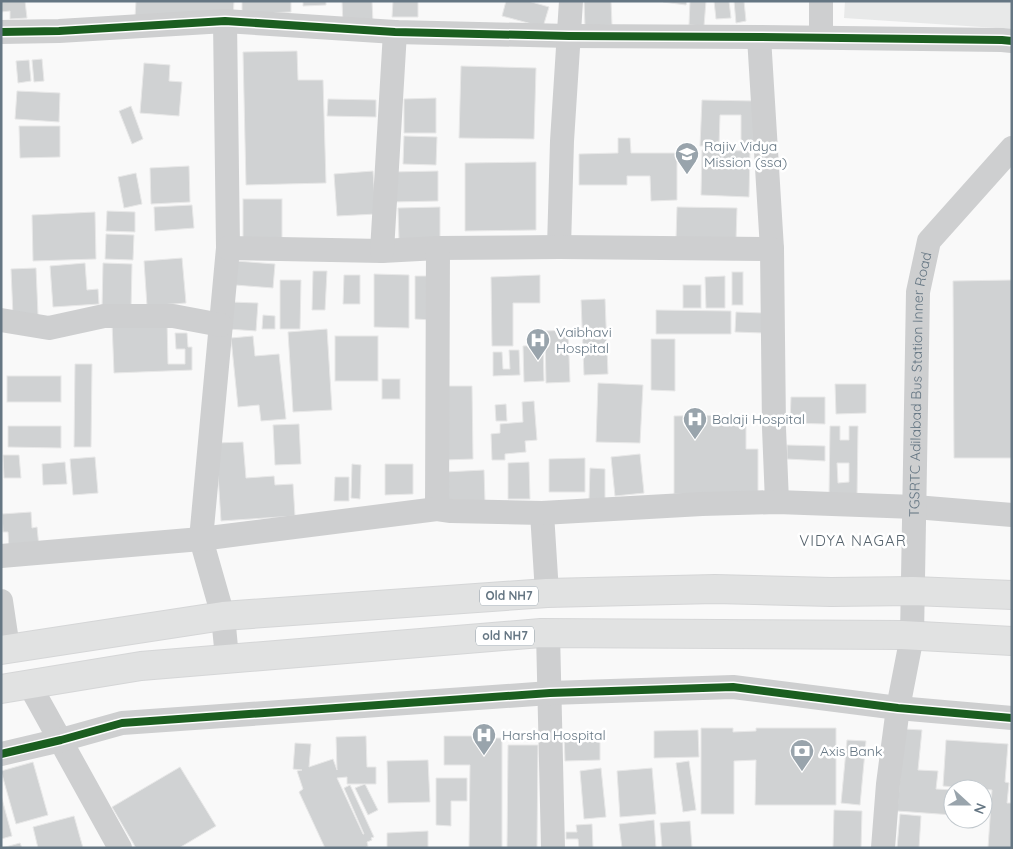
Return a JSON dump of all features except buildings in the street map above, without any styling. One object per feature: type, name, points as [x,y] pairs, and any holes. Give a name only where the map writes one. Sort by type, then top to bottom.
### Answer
[{"type":"main road","name":"Old NH7","points":[[5,649],[224,616],[547,593],[715,589],[831,592],[913,591],[1012,596]]},
{"type":"main road","name":"old NH7","points":[[1,689],[141,666],[548,633],[912,636],[1012,641]]},
{"type":"street","points":[[559,247],[562,141],[571,1]]},
{"type":"street","points":[[821,1],[821,38]]},
{"type":"street","points":[[1,32],[59,32],[225,21],[395,32],[1012,41]]},
{"type":"street","points":[[225,21],[228,248],[201,540],[224,616],[227,658]]},
{"type":"street","points":[[382,251],[395,32]]},
{"type":"street","points":[[759,37],[772,249],[774,428],[777,502]]},
{"type":"street","name":"TGSRTC Adilabad Bus Station Inner Road","points":[[882,848],[898,708],[912,636],[918,292],[929,241],[1012,148]]},
{"type":"street","points":[[228,248],[382,251],[438,248],[559,247],[772,249]]},
{"type":"street","points":[[437,509],[438,248]]},
{"type":"street","points":[[1,320],[49,328],[104,316],[173,316],[221,326]]},
{"type":"street","points":[[1,556],[201,540],[437,509],[542,513],[702,504],[777,502],[915,507],[1012,514]]},
{"type":"street","points":[[542,513],[547,593]]},
{"type":"street","points":[[1,601],[5,649]]},
{"type":"street","points":[[548,633],[553,848]]},
{"type":"street","points":[[30,684],[120,848]]},
{"type":"street","points":[[1,754],[122,723],[550,693],[733,687],[898,708],[1012,718]]},
{"type":"shaded area","points":[[845,1],[1012,1],[1012,29],[844,18]]},
{"type":"cycle path","points":[[1,32],[59,31],[225,21],[395,32],[1012,41]]},
{"type":"cycle path","points":[[1,754],[122,723],[550,693],[733,687],[898,708],[1012,718]]},
{"type":"place","name":"Rajiv Vidya Mission (ssa)","points":[[687,175]]},
{"type":"place","name":"Vaibhavi Hospital","points":[[538,361]]},
{"type":"place","name":"Balaji Hospital","points":[[695,440]]},
{"type":"place","name":"Harsha Hospital","points":[[484,756]]},
{"type":"place","name":"Axis Bank","points":[[802,772]]},
{"type":"district","name":"VIDYA NAGAR","points":[[853,541]]}]
